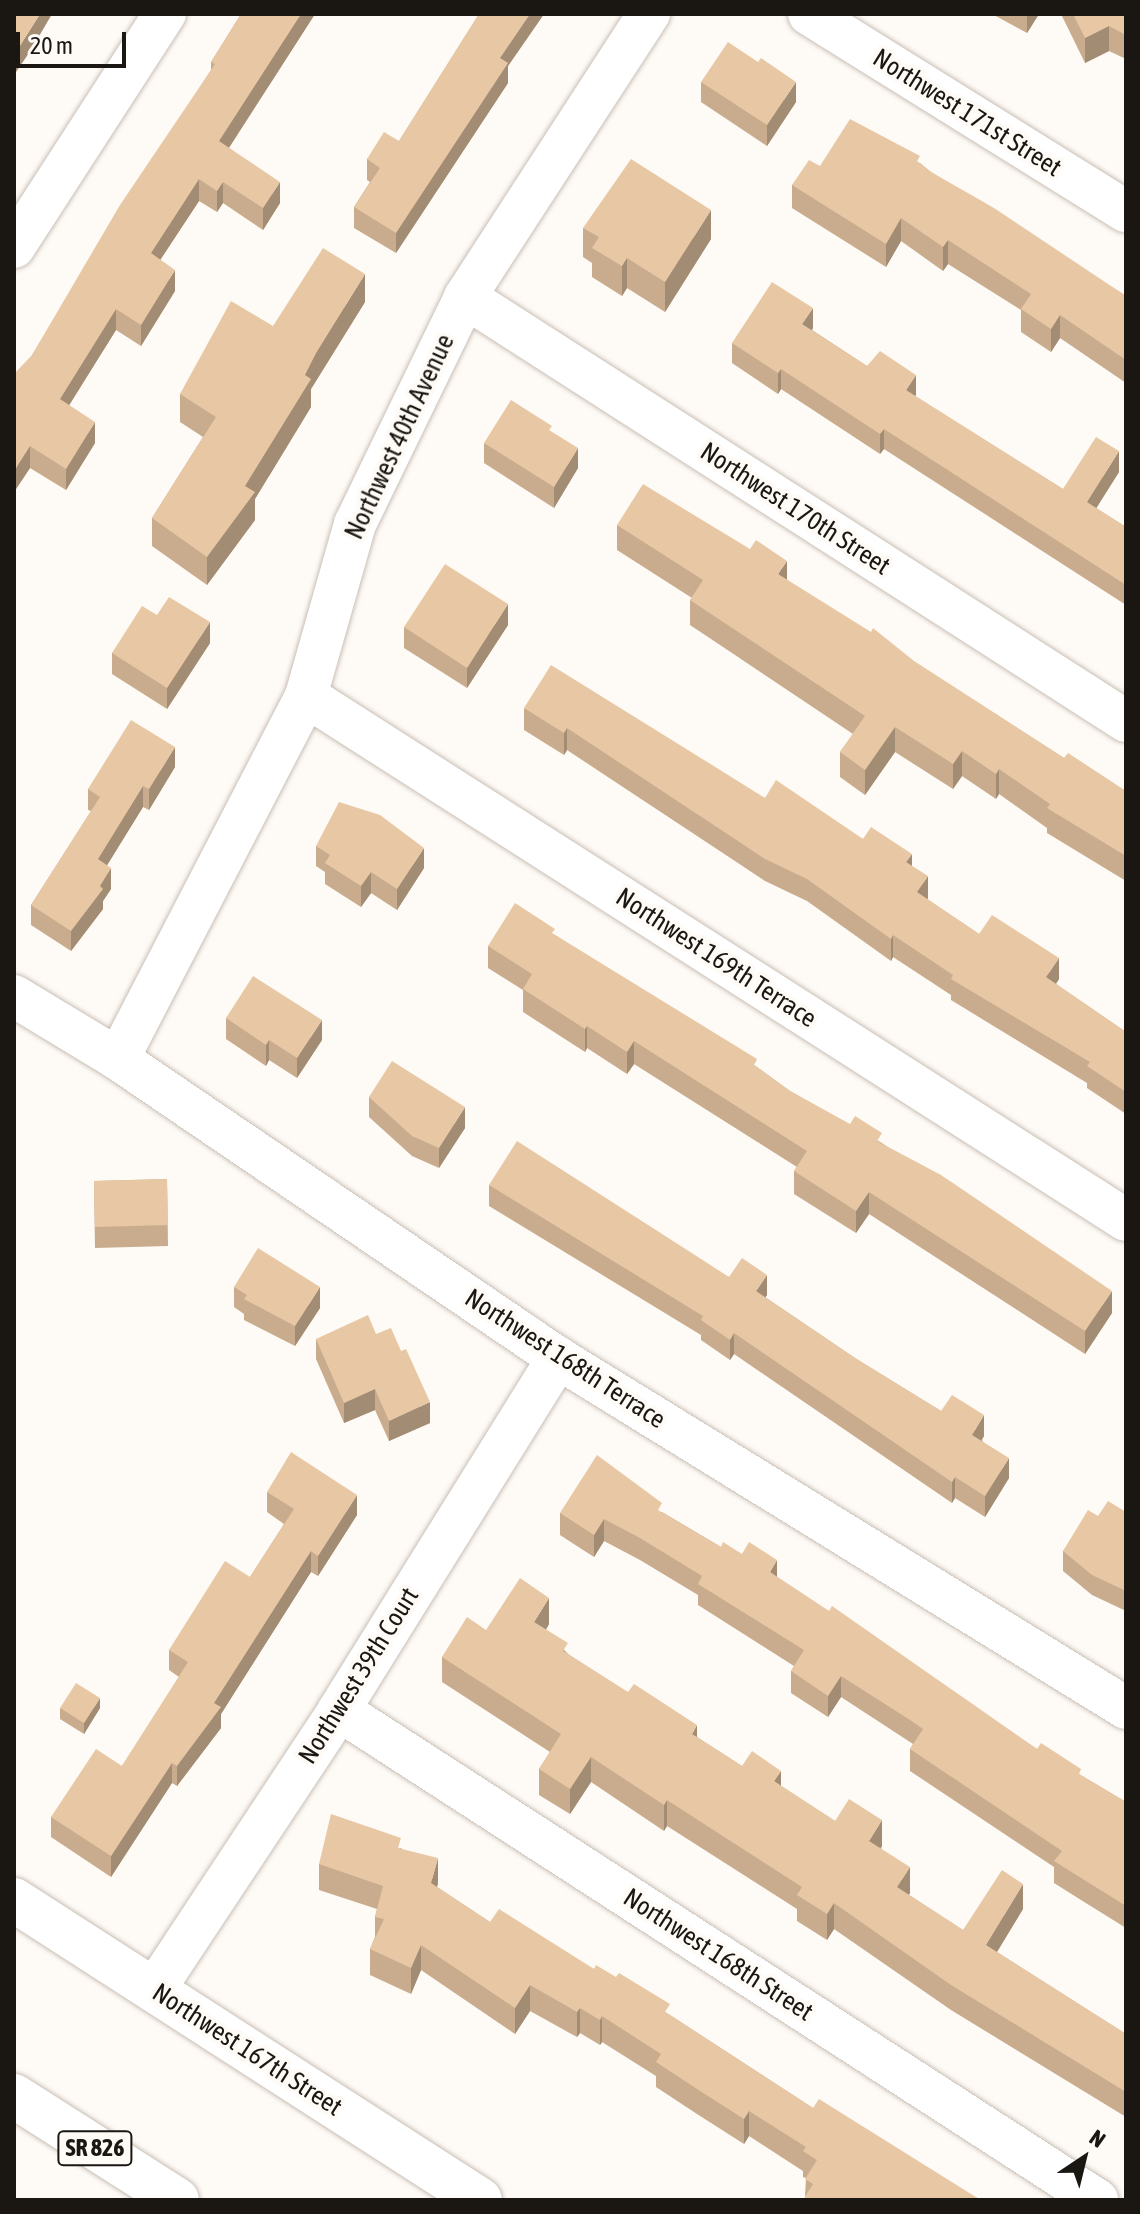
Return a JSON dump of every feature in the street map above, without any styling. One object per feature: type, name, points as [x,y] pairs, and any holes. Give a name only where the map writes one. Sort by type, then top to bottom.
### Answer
[{"type":"main road","name":"Northwest 167th Street","points":[[14,1900],[480,2200]]},
{"type":"main road","name":"SR 826","points":[[14,2096],[177,2200]]},
{"type":"street","points":[[14,247],[165,14]]},
{"type":"street","name":"Northwest 40th Avenue","points":[[118,1059],[306,696],[355,524],[465,297],[649,14]]},
{"type":"street","name":"Northwest 171st Street","points":[[809,14],[1126,211]]},
{"type":"street","name":"Northwest 170th Street","points":[[465,297],[1126,721]]},
{"type":"street","name":"Northwest 169th Terrace","points":[[306,696],[1126,1220]]},
{"type":"street","name":"Northwest 168th Terrace","points":[[14,996],[118,1059],[558,1358],[1126,1708]]},
{"type":"street","name":"Northwest 39th Court","points":[[154,1990],[339,1710],[558,1358]]},
{"type":"street","name":"Northwest 168th Street","points":[[339,1710],[1097,2200]]},
{"type":"building","points":[[14,14],[40,14],[14,55]]},
{"type":"building","points":[[241,14],[301,14],[219,141],[280,182],[263,208],[223,182],[217,191],[199,179],[151,253],[175,270],[141,325],[116,309],[60,399],[95,422],[66,469],[30,446],[14,471],[14,374],[32,355],[120,205],[215,64],[211,62]]},
{"type":"building","points":[[479,14],[530,14],[500,58],[508,63],[396,233],[354,207],[380,168],[367,159],[384,132],[399,141]]},
{"type":"building","points":[[1073,14],[1126,14],[1126,35],[1109,26],[1085,38]]},
{"type":"building","points":[[728,42],[758,62],[761,58],[796,82],[767,125],[701,82]]},
{"type":"building","points":[[850,119],[920,156],[917,161],[931,172],[994,208],[1126,296],[1126,360],[1060,315],[1051,329],[1021,309],[1031,294],[948,240],[943,247],[901,218],[886,244],[792,185],[809,160],[820,166]]},
{"type":"building","points":[[631,159],[711,210],[665,282],[627,258],[622,266],[592,248],[599,237],[583,228]]},
{"type":"building","points":[[323,248],[365,274],[316,353],[305,375],[311,379],[245,486],[255,492],[207,557],[152,518],[216,417],[180,394],[231,301],[273,326]]},
{"type":"building","points":[[772,282],[813,308],[802,324],[867,366],[880,351],[916,375],[906,390],[1063,489],[1096,437],[1119,451],[1087,502],[1126,527],[1126,585],[884,429],[880,434],[781,369],[778,373],[732,343]]},
{"type":"building","points":[[511,400],[552,426],[549,430],[578,448],[554,487],[484,443]]},
{"type":"building","points":[[643,484],[750,549],[756,540],[787,561],[778,574],[871,632],[873,628],[914,661],[1064,758],[1068,753],[1126,791],[1126,856],[1047,808],[1050,804],[999,769],[996,774],[962,751],[953,764],[895,727],[865,770],[840,752],[865,716],[690,600],[703,580],[617,525]]},
{"type":"building","points":[[445,564],[508,604],[467,668],[404,627]]},
{"type":"building","points":[[169,597],[210,622],[167,688],[112,653],[142,606],[157,615]]},
{"type":"building","points":[[551,665],[765,798],[776,780],[863,839],[871,827],[912,854],[906,862],[928,876],[917,892],[979,934],[992,915],[1059,958],[1046,977],[1126,1032],[1126,1092],[1087,1066],[1090,1062],[951,979],[953,975],[893,935],[891,939],[807,879],[765,859],[567,728],[564,733],[524,708]]},
{"type":"building","points":[[131,720],[175,747],[149,789],[143,786],[98,859],[111,868],[100,886],[103,889],[71,931],[31,905],[100,797],[88,789]]},
{"type":"building","points":[[339,802],[380,815],[424,848],[397,889],[371,872],[361,886],[325,863],[330,855],[316,846]]},
{"type":"building","points":[[515,903],[555,929],[552,933],[757,1059],[754,1065],[790,1091],[850,1124],[855,1116],[882,1133],[877,1141],[941,1175],[1112,1291],[1085,1331],[869,1192],[856,1211],[794,1171],[807,1151],[634,1041],[627,1052],[523,989],[532,974],[488,946]]},
{"type":"building","points":[[253,976],[322,1020],[297,1058],[269,1040],[266,1045],[226,1018]]},
{"type":"building","points":[[392,1061],[465,1107],[439,1148],[412,1136],[369,1097]]},
{"type":"building","points":[[517,1141],[729,1277],[742,1258],[767,1275],[756,1291],[941,1411],[952,1395],[984,1415],[972,1435],[1009,1458],[985,1496],[955,1477],[952,1482],[734,1333],[730,1340],[701,1320],[703,1316],[489,1185]]},
{"type":"building","points":[[167,1179],[168,1225],[95,1227],[94,1181]]},
{"type":"building","points":[[258,1248],[320,1287],[295,1326],[244,1299],[247,1295],[234,1287]]},
{"type":"building","points":[[368,1315],[376,1334],[391,1328],[401,1351],[406,1349],[430,1402],[389,1421],[375,1389],[344,1403],[316,1339]]},
{"type":"building","points":[[291,1452],[357,1495],[318,1556],[311,1551],[214,1703],[221,1707],[177,1766],[172,1763],[111,1856],[51,1817],[96,1749],[122,1766],[188,1662],[169,1650],[225,1561],[250,1577],[294,1509],[267,1492]]},
{"type":"building","points":[[597,1455],[662,1503],[658,1510],[721,1547],[723,1542],[742,1554],[749,1542],[777,1560],[770,1572],[829,1611],[832,1606],[1037,1749],[1041,1743],[1081,1769],[1079,1774],[1126,1802],[1126,1906],[1054,1861],[1062,1851],[910,1749],[923,1729],[841,1676],[828,1696],[791,1671],[804,1650],[698,1584],[702,1576],[604,1519],[594,1535],[560,1513]]},
{"type":"building","points":[[1108,1501],[1126,1512],[1126,1591],[1092,1575],[1063,1551],[1088,1510],[1098,1516]]},
{"type":"building","points":[[520,1578],[549,1598],[534,1622],[568,1643],[563,1651],[628,1692],[634,1684],[697,1725],[692,1734],[742,1766],[752,1751],[781,1771],[774,1781],[835,1821],[849,1799],[882,1820],[869,1841],[910,1867],[897,1887],[963,1930],[1002,1870],[1023,1884],[986,1945],[1126,2034],[1126,2092],[951,1985],[834,1903],[827,1914],[797,1895],[802,1887],[667,1800],[664,1805],[591,1757],[570,1789],[539,1769],[561,1734],[442,1657],[467,1617],[486,1630]]},
{"type":"building","points":[[76,1683],[100,1698],[84,1723],[60,1708]]},
{"type":"building","points":[[331,1814],[401,1838],[398,1848],[438,1858],[431,1883],[490,1922],[499,1909],[594,1969],[596,1965],[616,1977],[619,1973],[670,2004],[665,2012],[813,2108],[819,2099],[979,2199],[803,2200],[813,2184],[805,2179],[817,2160],[803,2151],[806,2147],[749,2111],[744,2119],[697,2089],[656,2062],[661,2054],[602,2016],[600,2020],[580,2008],[577,2012],[530,1985],[515,2008],[421,1945],[411,1968],[370,1949],[384,1919],[375,1917],[383,1886],[319,1864]]}]
